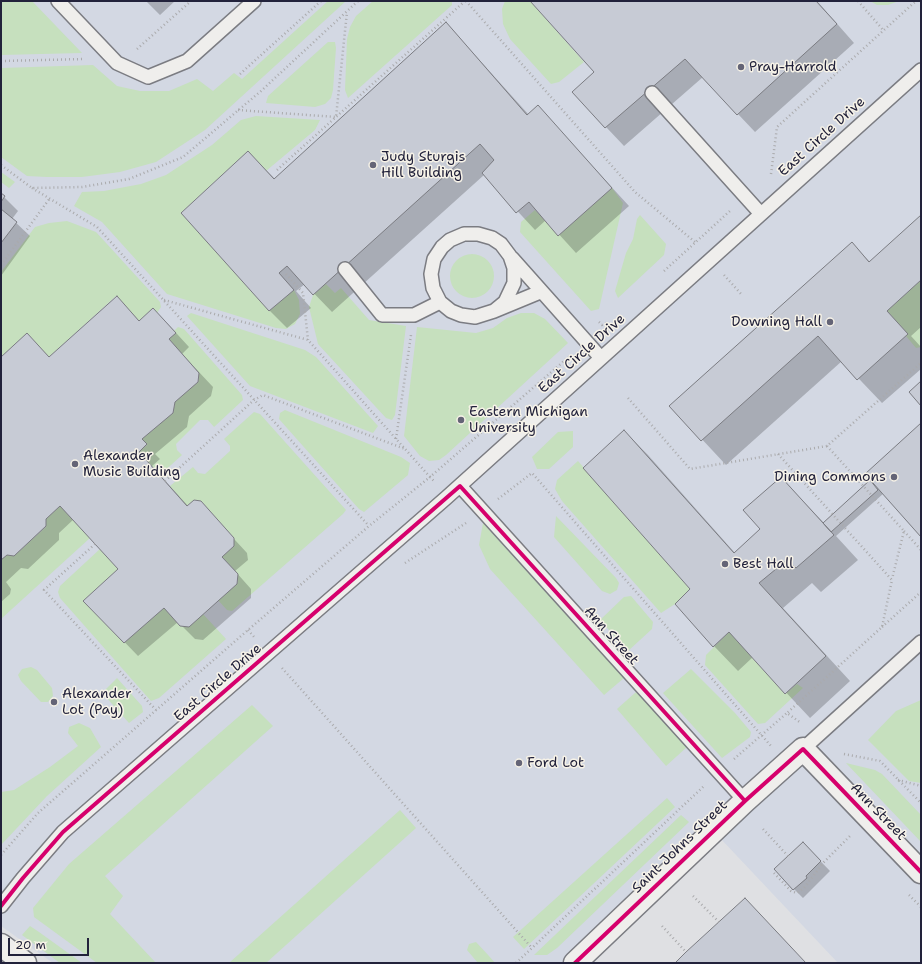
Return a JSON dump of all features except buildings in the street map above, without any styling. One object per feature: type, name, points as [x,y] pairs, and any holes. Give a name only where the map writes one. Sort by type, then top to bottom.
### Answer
[{"type":"street","name":"Saint Johns Street","points":[[575,963],[745,801],[802,749]]},
{"type":"street","name":"Ann Street","points":[[802,749],[921,872]]},
{"type":"street","points":[[1,945],[25,963]]},
{"type":"lane","points":[[58,1],[111,58],[117,63],[148,77],[187,61],[254,1]]},
{"type":"lane","name":"East Circle Drive","points":[[1,906],[63,832],[460,486],[921,70]]},
{"type":"lane","points":[[652,93],[761,214]]},
{"type":"lane","points":[[540,292],[494,311],[475,317],[461,315],[451,311],[440,302],[433,288],[431,274],[434,259],[442,247],[450,240],[464,234],[478,234],[492,238],[501,244],[540,292],[601,358]]},
{"type":"lane","points":[[494,311],[505,302],[514,283],[514,268],[510,256]]},
{"type":"lane","points":[[345,269],[382,315],[414,315],[440,302]]},
{"type":"lane","name":"Ann Street","points":[[460,486],[745,801]]},
{"type":"lane","points":[[802,749],[921,642]]},
{"type":"path","points":[[131,45],[136,50],[191,1]]},
{"type":"path","points":[[240,74],[321,1]]},
{"type":"path","points":[[32,188],[82,187],[129,180],[183,157],[238,110],[358,1]]},
{"type":"path","points":[[277,170],[465,1],[635,192],[695,242],[700,248]]},
{"type":"path","points":[[858,1],[884,31]]},
{"type":"path","points":[[768,178],[773,173],[777,127],[916,1]]},
{"type":"path","points":[[336,117],[347,12]]},
{"type":"path","points":[[1,61],[111,58]]},
{"type":"path","points":[[238,110],[336,117]]},
{"type":"path","points":[[1,165],[32,188],[97,227],[368,526]]},
{"type":"path","points":[[1,265],[50,198]]},
{"type":"path","points":[[661,274],[731,210]]},
{"type":"path","points":[[721,272],[742,295]]},
{"type":"path","points":[[286,274],[303,293],[308,340]]},
{"type":"path","points":[[164,300],[308,340],[406,449],[466,523],[532,473],[762,735],[719,772],[516,963]]},
{"type":"path","points":[[602,325],[610,320]]},
{"type":"path","points":[[1,855],[38,813],[368,526],[430,477],[573,353]]},
{"type":"path","points":[[628,398],[690,469],[827,446],[921,363]]},
{"type":"path","points":[[165,481],[254,400],[263,395],[406,449]]},
{"type":"path","points":[[827,446],[921,550]]},
{"type":"path","points":[[778,454],[892,580]]},
{"type":"path","points":[[882,627],[904,531]]},
{"type":"path","points":[[95,544],[44,590],[156,710]]},
{"type":"path","points":[[787,713],[921,592]]},
{"type":"path","points":[[248,630],[532,948]]},
{"type":"path","points":[[898,780],[921,786]]},
{"type":"path","points":[[763,829],[788,856]]},
{"type":"path","points":[[774,873],[792,891],[797,893],[804,888],[824,862],[852,834]]},
{"type":"path","points":[[693,896],[719,922]]},
{"type":"path","points":[[662,926],[686,952]]},
{"type":"shaded area","name":"Eastern Michigan University","points":[[1,1],[921,1],[921,960],[918,963],[838,963],[720,838],[590,963],[53,963],[1,926]]},
{"type":"green space","points":[[1,1],[32,1],[82,53],[1,55]]},
{"type":"green space","points":[[328,1],[346,1],[205,130],[156,162],[120,172],[82,177],[47,177],[27,176],[1,157],[1,68],[93,65],[117,86],[140,91],[169,91],[197,79],[213,91],[234,73],[242,79]]},
{"type":"green space","points":[[373,1],[452,1],[452,5],[348,98],[345,90],[347,39],[350,27],[356,16]]},
{"type":"green space","points":[[505,1],[530,1],[584,62],[559,82],[551,84],[510,39],[503,24],[502,9]]},
{"type":"green space","points":[[870,1],[899,1],[888,5],[877,5]]},
{"type":"green space","points":[[328,42],[335,42],[336,48],[333,90],[331,98],[325,104],[315,107],[266,103],[268,96]]},
{"type":"green space","points":[[256,116],[320,120],[315,130],[266,171],[248,151],[181,213],[269,311],[294,290],[299,300],[300,314],[295,324],[286,329],[276,328],[167,294],[102,222],[74,206],[82,192],[104,191],[141,184],[166,175],[212,145],[241,120]]},
{"type":"green space","points":[[1,172],[15,182],[9,188],[1,182]]},
{"type":"green space","points":[[612,188],[623,203],[599,309],[591,311],[520,232],[521,222],[535,210],[558,235]]},
{"type":"green space","points":[[640,215],[666,244],[664,255],[618,298],[615,291],[626,253],[633,239],[637,219]]},
{"type":"green space","points":[[67,221],[96,232],[160,302],[161,307],[157,313],[153,308],[139,321],[116,296],[49,357],[27,333],[1,357],[1,272],[35,227],[49,223]]},
{"type":"green space","points":[[468,254],[476,254],[481,255],[488,260],[493,267],[493,285],[488,292],[481,297],[468,298],[460,295],[453,288],[450,280],[450,272],[453,264],[460,257]]},
{"type":"green space","points":[[921,280],[921,347],[916,348],[906,336],[908,334],[887,311]]},
{"type":"green space","points":[[326,284],[335,293],[341,288],[369,320],[406,326],[395,415],[392,420],[386,418],[318,344],[309,307],[313,295]]},
{"type":"green space","points":[[191,313],[305,350],[316,357],[378,426],[373,433],[250,386],[187,316]]},
{"type":"green space","points":[[521,313],[534,313],[545,319],[568,343],[446,455],[439,460],[429,461],[420,456],[404,436],[417,327],[476,333],[493,328],[507,318]]},
{"type":"green space","points":[[178,327],[184,329],[242,395],[243,400],[214,427],[208,420],[200,420],[176,444],[177,450],[182,455],[160,475],[139,452],[147,445],[142,439],[173,413],[175,402],[198,382],[199,373],[169,339]]},
{"type":"green space","points":[[285,410],[401,457],[410,463],[408,475],[364,512],[359,509],[279,419],[280,413]]},
{"type":"green space","points":[[254,412],[260,414],[346,510],[232,611],[227,610],[218,600],[237,584],[238,574],[222,557],[234,546],[234,538],[201,501],[194,500],[187,506],[170,486],[193,467],[198,473],[205,474],[230,451],[230,446],[224,439]]},
{"type":"green space","points":[[573,431],[573,447],[549,469],[537,469],[532,457],[558,432]]},
{"type":"green space","points":[[578,461],[690,589],[675,604],[661,613],[562,501],[555,489],[557,480]]},
{"type":"green space","points":[[60,506],[90,538],[1,619],[1,560],[7,555],[14,556],[46,527],[46,519]]},
{"type":"green space","points":[[556,516],[616,578],[619,583],[617,590],[610,594],[602,591],[554,537]]},
{"type":"green space","points":[[483,523],[624,678],[604,695],[490,569],[479,545]]},
{"type":"green space","points":[[100,549],[118,569],[83,601],[124,643],[164,608],[180,626],[203,614],[226,639],[159,698],[151,701],[60,598],[58,592],[60,586]]},
{"type":"green space","points":[[631,596],[653,622],[652,629],[628,651],[600,620],[624,597]]},
{"type":"green space","points":[[729,632],[785,694],[797,684],[803,688],[765,723],[758,724],[705,665],[706,655]]},
{"type":"green space","points":[[31,667],[37,670],[52,688],[53,696],[48,702],[41,702],[21,681],[18,675],[22,669]]},
{"type":"green space","points":[[691,669],[735,713],[751,732],[750,737],[722,758],[663,693]]},
{"type":"green space","points":[[117,678],[142,706],[143,712],[129,723],[105,696],[105,690]]},
{"type":"green space","points":[[636,692],[687,747],[666,766],[617,709]]},
{"type":"green space","points":[[921,700],[921,783],[909,781],[868,740],[896,711]]},
{"type":"green space","points":[[252,705],[273,726],[105,876],[123,896],[110,914],[156,963],[97,963],[34,917],[33,908],[69,864]]},
{"type":"green space","points":[[79,723],[90,728],[101,747],[47,796],[1,845],[1,792],[14,790],[50,767],[78,746],[68,733],[69,727]]},
{"type":"green space","points":[[846,763],[875,770],[882,774],[921,815],[921,842]]},
{"type":"green space","points":[[667,798],[675,807],[524,949],[513,937]]},
{"type":"green space","points":[[400,810],[416,828],[266,963],[229,963]]},
{"type":"green space","points":[[681,815],[689,822],[557,948],[547,955],[534,955]]},
{"type":"green space","points":[[30,926],[82,963],[60,963],[22,935]]},
{"type":"green space","points":[[476,942],[495,963],[478,963],[467,950],[469,944]]},
{"type":"cycle path","points":[[1,906],[63,832],[460,486],[745,801]]},
{"type":"cycle path","points":[[575,963],[745,801],[803,749],[921,872]]},
{"type":"place","name":"Pray-Harrold","points":[[741,67]]},
{"type":"place","name":"Judy Sturgis Hill Building","points":[[373,165]]},
{"type":"place","name":"Downing Hall","points":[[830,322]]},
{"type":"place","name":"Eastern Michigan University","points":[[461,420]]},
{"type":"place","name":"Alexander Music Building","points":[[75,464]]},
{"type":"place","name":"Dining Commons","points":[[894,477]]},
{"type":"place","name":"Best Hall","points":[[725,564]]},
{"type":"place","name":"Alexander Lot (Pay)","points":[[54,702]]},
{"type":"place","name":"Ford Lot","points":[[519,763]]}]
